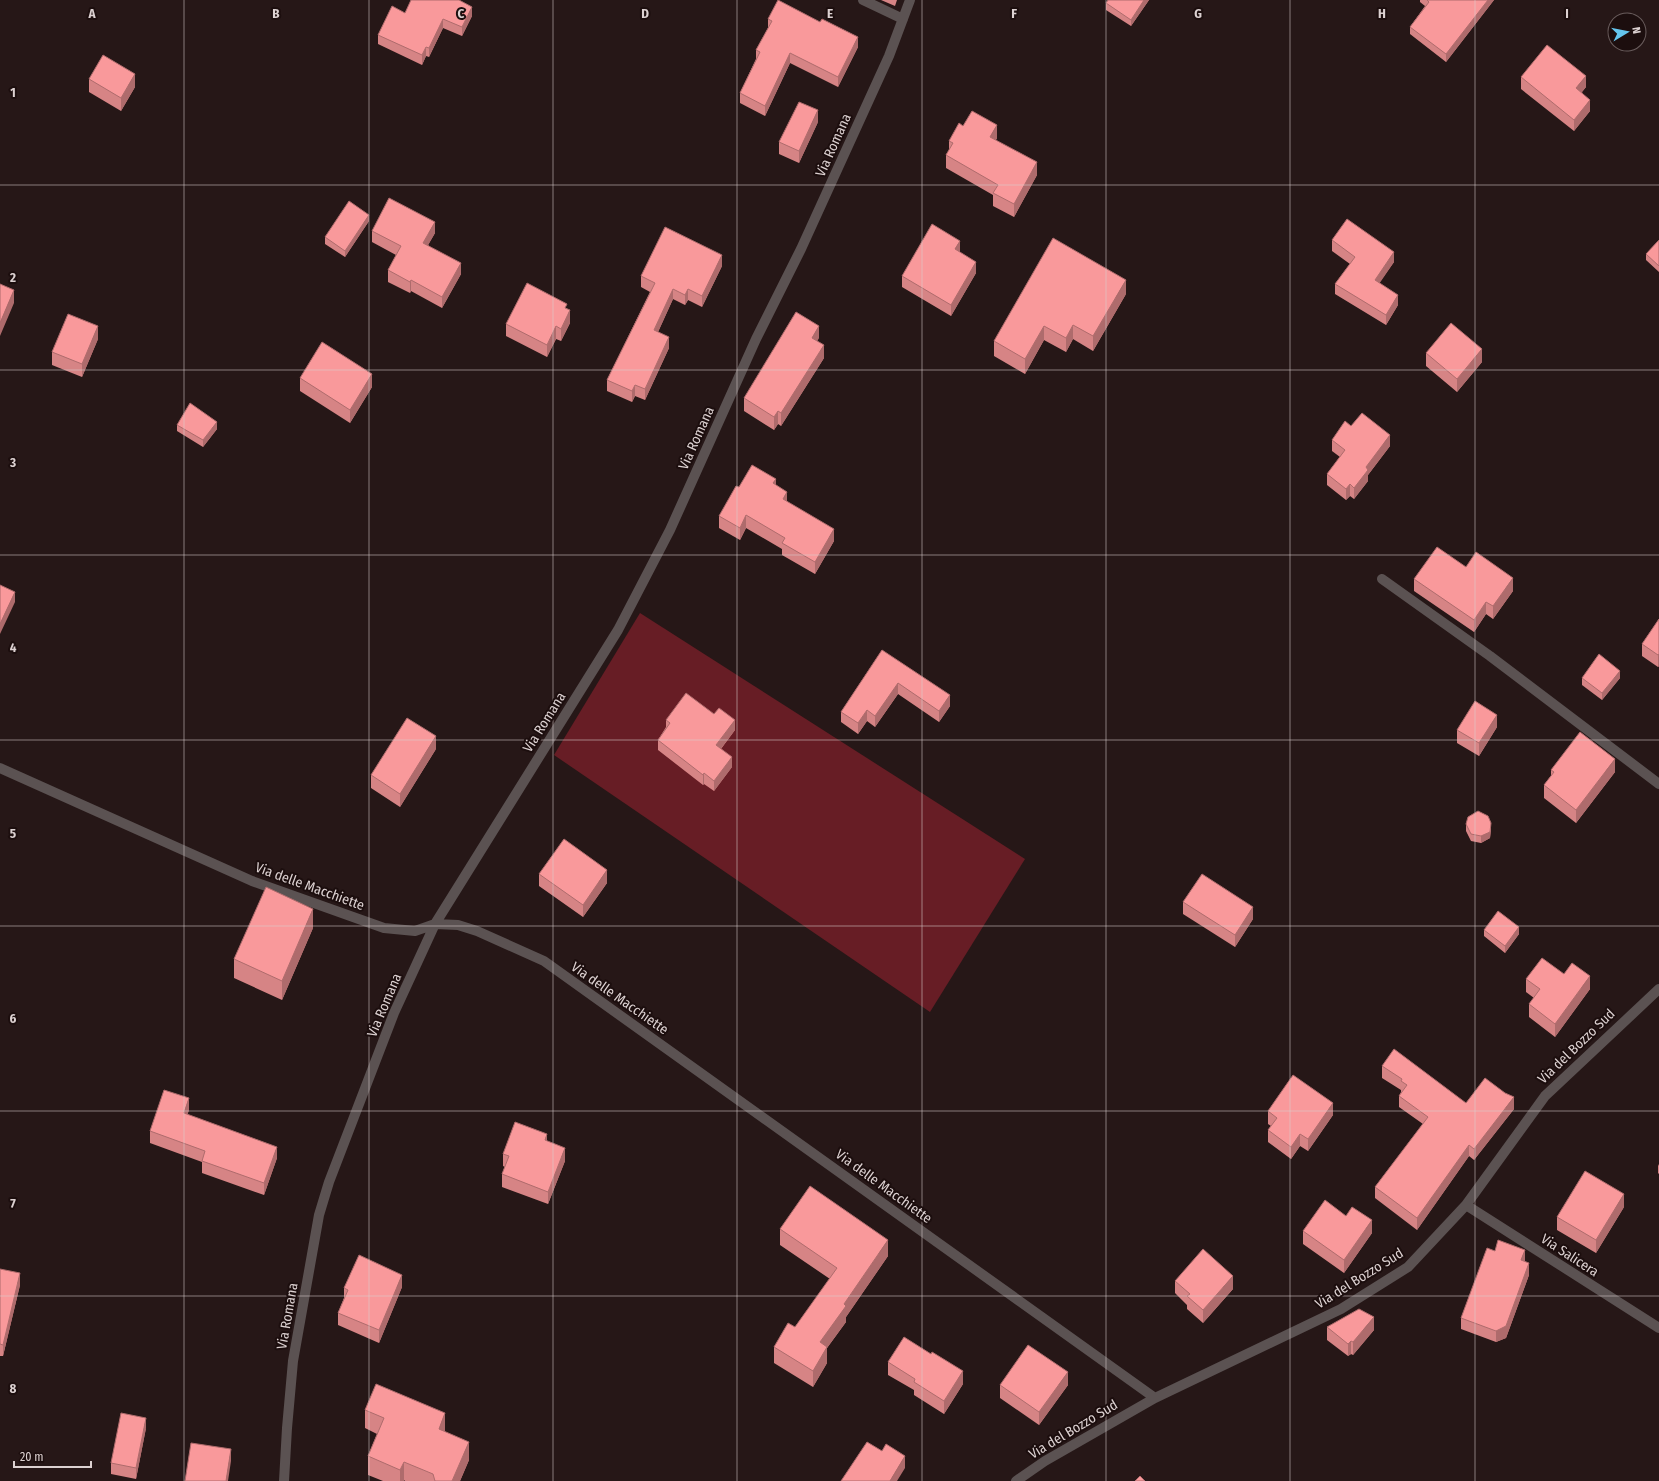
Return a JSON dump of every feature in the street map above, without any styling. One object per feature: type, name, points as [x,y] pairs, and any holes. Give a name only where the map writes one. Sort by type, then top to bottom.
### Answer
[{"type":"street","points":[[863,0],[904,20]]},
{"type":"street","name":"Via Romana","points":[[284,1481],[293,1361],[319,1215],[329,1182],[394,1013],[435,924],[618,630],[670,530],[756,339],[801,249],[889,56],[904,20],[910,0]]},
{"type":"street","points":[[1382,579],[1490,656],[1659,784]]},
{"type":"street","name":"Via delle Macchiette","points":[[0,768],[252,881],[377,926],[415,931],[435,924],[458,925],[477,931],[544,961],[1155,1398]]},
{"type":"street","name":"Via del Bozzo Sud","points":[[1016,1481],[1045,1461],[1155,1398],[1341,1309],[1408,1267],[1466,1205],[1545,1096],[1659,989]]},
{"type":"street","name":"Via Salicera","points":[[1466,1205],[1659,1328]]},
{"type":"shaded area","points":[[640,613],[1025,859],[930,1012],[554,755]]},
{"type":"building","points":[[411,0],[459,0],[472,7],[462,27],[443,19],[429,48],[426,47],[422,55],[378,35],[392,6],[405,13]]},
{"type":"building","points":[[778,0],[820,22],[822,19],[858,37],[838,77],[790,53],[765,106],[740,93],[760,52],[756,50],[772,21],[768,19]]},
{"type":"building","points":[[1108,0],[1144,0],[1131,20],[1106,3]]},
{"type":"building","points":[[1427,0],[1488,0],[1446,54],[1410,27],[1429,2]]},
{"type":"building","points":[[1547,45],[1586,76],[1576,88],[1590,100],[1574,120],[1521,77]]},
{"type":"building","points":[[103,55],[135,74],[121,98],[89,79]]},
{"type":"building","points":[[799,102],[818,110],[799,151],[779,142]]},
{"type":"building","points":[[972,111],[997,125],[990,137],[1037,162],[1014,204],[993,193],[998,185],[946,155],[953,143],[949,141],[959,123],[963,126]]},
{"type":"building","points":[[389,198],[435,222],[423,243],[461,263],[442,297],[411,280],[410,282],[388,270],[401,246],[372,231]]},
{"type":"building","points":[[349,201],[369,215],[345,251],[325,237]]},
{"type":"building","points":[[1347,219],[1394,252],[1375,280],[1398,295],[1386,315],[1335,284],[1355,257],[1332,240]]},
{"type":"building","points":[[932,224],[960,241],[955,249],[976,262],[951,305],[902,276]]},
{"type":"building","points":[[665,227],[722,255],[702,296],[688,289],[685,295],[673,289],[654,330],[669,337],[645,389],[635,385],[632,391],[607,380],[655,283],[641,276]]},
{"type":"building","points":[[1053,238],[1126,280],[1093,336],[1073,325],[1066,338],[1044,326],[1025,359],[994,341]]},
{"type":"building","points":[[1659,240],[1659,266],[1646,254]]},
{"type":"building","points":[[527,283],[567,304],[565,308],[570,310],[561,329],[556,326],[547,345],[506,324]]},
{"type":"building","points":[[0,284],[14,290],[0,323]]},
{"type":"building","points":[[796,312],[819,326],[812,338],[824,345],[781,413],[778,411],[774,417],[744,398]]},
{"type":"building","points":[[68,314],[98,326],[82,364],[52,352]]},
{"type":"building","points":[[1451,323],[1482,349],[1457,379],[1426,353]]},
{"type":"building","points":[[322,342],[372,374],[350,410],[300,378]]},
{"type":"building","points":[[190,403],[217,422],[203,440],[177,425]]},
{"type":"building","points":[[1362,413],[1390,435],[1366,467],[1368,470],[1354,488],[1350,484],[1346,489],[1327,474],[1345,450],[1332,440],[1345,421],[1351,426]]},
{"type":"building","points":[[752,465],[776,479],[773,483],[787,492],[783,499],[834,529],[815,562],[782,543],[785,538],[746,515],[740,528],[719,516],[736,486],[739,487]]},
{"type":"building","points":[[1437,547],[1466,567],[1476,552],[1513,578],[1493,606],[1486,602],[1474,620],[1414,579]]},
{"type":"building","points":[[0,585],[15,592],[0,624]]},
{"type":"building","points":[[1659,619],[1659,654],[1658,655],[1642,644]]},
{"type":"building","points":[[882,650],[950,695],[939,711],[898,683],[875,716],[867,710],[858,723],[841,712]]},
{"type":"building","points":[[1599,654],[1620,671],[1602,693],[1582,678]]},
{"type":"building","points":[[686,693],[714,714],[719,708],[735,720],[716,745],[732,757],[714,781],[704,773],[703,775],[658,740],[670,723],[666,720]]},
{"type":"building","points":[[1475,701],[1497,715],[1479,743],[1457,730]]},
{"type":"building","points":[[407,718],[436,736],[400,794],[371,775]]},
{"type":"building","points":[[1580,732],[1615,759],[1576,810],[1544,785],[1554,772],[1551,770]]},
{"type":"building","points":[[1478,811],[1488,816],[1491,823],[1490,832],[1481,836],[1471,834],[1466,824],[1468,817]]},
{"type":"building","points":[[564,839],[607,870],[583,905],[539,874]]},
{"type":"building","points":[[1202,874],[1253,907],[1235,935],[1183,902]]},
{"type":"building","points":[[266,887],[313,909],[282,981],[234,959]]},
{"type":"building","points":[[1498,911],[1519,927],[1505,946],[1484,930]]},
{"type":"building","points":[[1542,958],[1564,974],[1572,963],[1590,976],[1555,1024],[1529,1004],[1540,989],[1526,979]]},
{"type":"building","points":[[1394,1049],[1466,1103],[1485,1078],[1505,1093],[1514,1097],[1474,1149],[1469,1145],[1417,1218],[1375,1187],[1428,1117],[1399,1096],[1407,1085],[1401,1081],[1402,1079],[1382,1066]]},
{"type":"building","points":[[1293,1075],[1333,1103],[1308,1139],[1300,1134],[1291,1147],[1268,1130],[1277,1118],[1268,1111]]},
{"type":"building","points":[[164,1090],[189,1098],[184,1113],[277,1147],[264,1183],[202,1161],[205,1151],[150,1131]]},
{"type":"building","points":[[515,1122],[547,1134],[545,1140],[565,1148],[548,1192],[502,1174],[509,1156],[503,1154]]},
{"type":"building","points":[[1585,1171],[1624,1194],[1596,1240],[1557,1217]]},
{"type":"building","points":[[810,1186],[888,1240],[844,1304],[846,1306],[820,1342],[827,1347],[813,1371],[774,1347],[788,1323],[795,1327],[837,1268],[780,1229]]},
{"type":"building","points":[[1325,1200],[1346,1216],[1352,1207],[1372,1220],[1344,1260],[1303,1231]]},
{"type":"building","points":[[1498,1240],[1525,1250],[1521,1260],[1529,1263],[1506,1326],[1496,1331],[1461,1318],[1487,1248],[1495,1251]]},
{"type":"building","points":[[1203,1249],[1233,1276],[1203,1310],[1187,1296],[1190,1294],[1175,1281]]},
{"type":"building","points":[[359,1255],[402,1275],[379,1330],[338,1313],[348,1290],[344,1288]]},
{"type":"building","points":[[0,1269],[20,1273],[3,1345],[0,1344]]},
{"type":"building","points":[[1359,1309],[1374,1317],[1353,1342],[1351,1341],[1348,1344],[1327,1327]]},
{"type":"building","points":[[904,1337],[931,1354],[932,1352],[963,1371],[944,1401],[914,1382],[915,1379],[888,1362]]},
{"type":"building","points":[[1028,1345],[1068,1372],[1039,1412],[1000,1385]]},
{"type":"building","points":[[376,1384],[445,1413],[439,1429],[469,1442],[452,1481],[435,1481],[433,1474],[404,1462],[400,1470],[368,1456],[384,1418],[365,1410]]},
{"type":"building","points":[[121,1413],[146,1418],[136,1468],[111,1463]]},
{"type":"building","points":[[867,1442],[882,1451],[886,1444],[905,1456],[890,1481],[841,1481]]},
{"type":"building","points":[[191,1443],[231,1449],[226,1481],[185,1481]]},
{"type":"building","points":[[1140,1476],[1145,1481],[1135,1481]]}]
